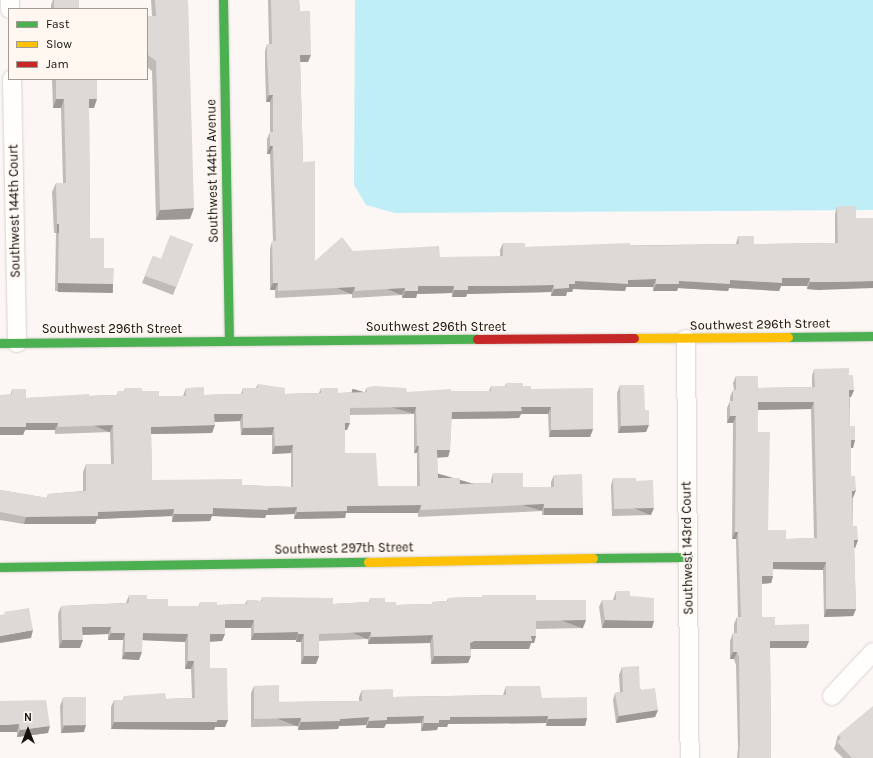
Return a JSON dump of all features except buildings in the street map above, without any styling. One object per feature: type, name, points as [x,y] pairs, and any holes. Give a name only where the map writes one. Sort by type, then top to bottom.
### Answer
[{"type":"street","name":"Southwest 144th Avenue","points":[[223,0],[229,341]]},
{"type":"street","name":"Southwest 144th Court","points":[[8,343],[7,120],[12,80]]},
{"type":"street","name":"Southwest 296th Street","points":[[8,343],[686,339],[873,336]]},
{"type":"street","name":"Southwest 143rd Court","points":[[686,339],[690,758]]},
{"type":"street","name":"Southwest 297th Street","points":[[0,567],[688,558]]},
{"type":"street","points":[[832,696],[873,652]]},
{"type":"water","points":[[355,0],[873,0],[873,210],[395,213],[366,205],[354,185]]},
{"type":"traffic: fast","points":[[223,0],[229,341]]},
{"type":"traffic: fast","points":[[788,337],[873,336]]},
{"type":"traffic: fast","points":[[0,343],[477,339]]},
{"type":"traffic: fast","points":[[593,558],[688,557]]},
{"type":"traffic: fast","points":[[0,567],[368,562]]},
{"type":"traffic: slow","points":[[634,338],[788,337]]},
{"type":"traffic: slow","points":[[368,562],[593,558]]},
{"type":"traffic: jam","points":[[477,339],[634,338]]}]
